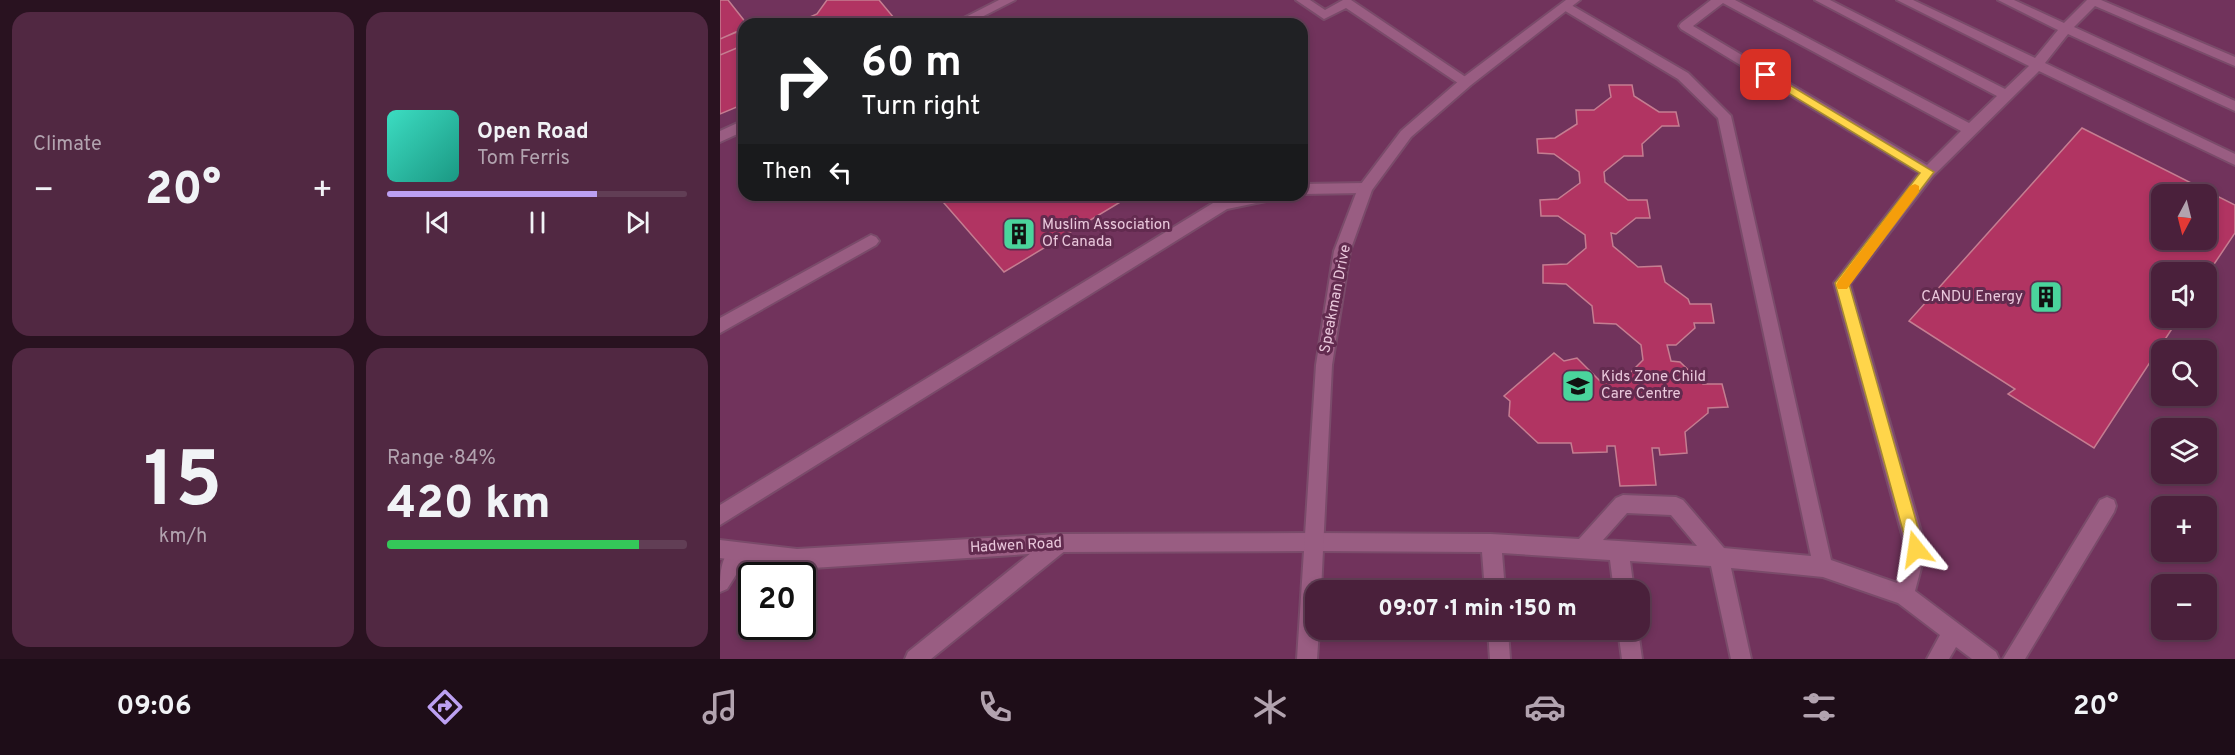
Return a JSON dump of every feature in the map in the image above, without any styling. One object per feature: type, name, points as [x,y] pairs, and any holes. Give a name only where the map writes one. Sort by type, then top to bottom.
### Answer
[{"type":"street","points":[[971,18],[1009,0]]},
{"type":"street","points":[[1302,0],[1324,15],[1350,2],[1466,82]]},
{"type":"street","points":[[1719,0],[1685,26],[1928,172]]},
{"type":"street","points":[[1726,0],[1970,130]]},
{"type":"street","points":[[1821,0],[2006,95]]},
{"type":"street","points":[[1903,0],[2235,160]]},
{"type":"street","points":[[2004,0],[2235,106]]},
{"type":"street","points":[[1904,595],[1916,549],[1842,283],[1928,172],[2037,65],[2066,28],[2093,1],[2235,62]]},
{"type":"street","points":[[1570,3],[1683,76],[1724,116],[1824,567]]},
{"type":"street","name":"Speakman Drive","points":[[1307,659],[1323,365],[1342,251],[1365,188],[1406,134],[1466,82],[1570,3]]},
{"type":"street","points":[[720,136],[738,128]]},
{"type":"street","points":[[1308,189],[1365,188]]},
{"type":"street","points":[[720,516],[1223,204],[1239,201]]},
{"type":"street","points":[[720,326],[871,241]]},
{"type":"street","points":[[1583,549],[1623,504],[1676,506],[1719,557],[1741,659]]},
{"type":"street","points":[[2013,659],[2107,506]]},
{"type":"street","points":[[915,659],[1059,543]]},
{"type":"street","name":"Hadwen Road","points":[[720,549],[797,559],[1059,543],[1491,543],[1719,557],[1824,567],[1904,595],[1989,659]]},
{"type":"street","points":[[1491,543],[1494,580]]},
{"type":"street","points":[[1619,551],[1623,580]]},
{"type":"street","points":[[720,582],[740,553]]},
{"type":"street","points":[[1937,659],[1954,632]]},
{"type":"street","points":[[1499,640],[1500,659]]},
{"type":"street","points":[[1629,640],[1632,659]]},
{"type":"shaded area","points":[[720,0],[2235,0],[2235,659],[720,659]]},
{"type":"building","points":[[720,0],[728,0],[742,18],[738,18],[738,32],[720,39]]},
{"type":"building","points":[[827,0],[879,0],[894,18],[808,18],[817,14]]},
{"type":"building","points":[[736,32],[738,48],[720,55],[720,39]]},
{"type":"building","points":[[738,48],[738,106],[720,114],[720,55]]},
{"type":"building","points":[[1609,85],[1632,85],[1634,96],[1659,112],[1676,112],[1679,126],[1662,126],[1642,144],[1643,156],[1624,156],[1604,172],[1605,182],[1628,200],[1647,200],[1650,218],[1636,218],[1616,234],[1611,233],[1613,246],[1638,267],[1661,266],[1665,282],[1688,299],[1690,304],[1711,304],[1714,323],[1694,323],[1695,328],[1676,345],[1667,345],[1671,361],[1680,362],[1703,384],[1722,384],[1728,407],[1708,408],[1708,413],[1685,432],[1687,453],[1660,455],[1659,448],[1652,448],[1656,485],[1620,486],[1615,446],[1607,446],[1607,452],[1573,453],[1571,443],[1538,443],[1509,416],[1510,401],[1504,396],[1554,353],[1564,361],[1577,358],[1601,382],[1621,382],[1643,360],[1641,345],[1616,324],[1594,323],[1592,306],[1566,284],[1543,283],[1543,265],[1567,264],[1586,248],[1585,235],[1558,216],[1541,216],[1540,200],[1558,199],[1580,183],[1579,172],[1554,154],[1538,153],[1537,139],[1555,138],[1577,124],[1576,110],[1594,110],[1611,97]]},
{"type":"building","name":"CANDU Energy","points":[[2082,128],[2193,184],[2151,184],[2151,250],[2217,250],[2217,196],[2235,205],[2235,233],[2215,262],[2151,262],[2151,328],[2172,328],[2165,340],[2151,340],[2151,361],[2094,448],[2008,394],[2015,389],[1909,321]]},
{"type":"building","name":"Muslim Association Of Canada","points":[[942,201],[1122,201],[1004,272]]},
{"type":"slow traffic","points":[[1843,285],[1842,283],[1915,189]]},
{"type":"place","name":"Muslim Association Of Canada","points":[[1019,234]]},
{"type":"place","name":"CANDU Energy","points":[[2046,297]]},
{"type":"place","name":"Kids Zone Child Care Centre","points":[[1578,386]]},
{"type":"route","points":[[1766,75],[1928,172],[1842,283],[1916,549]]}]
